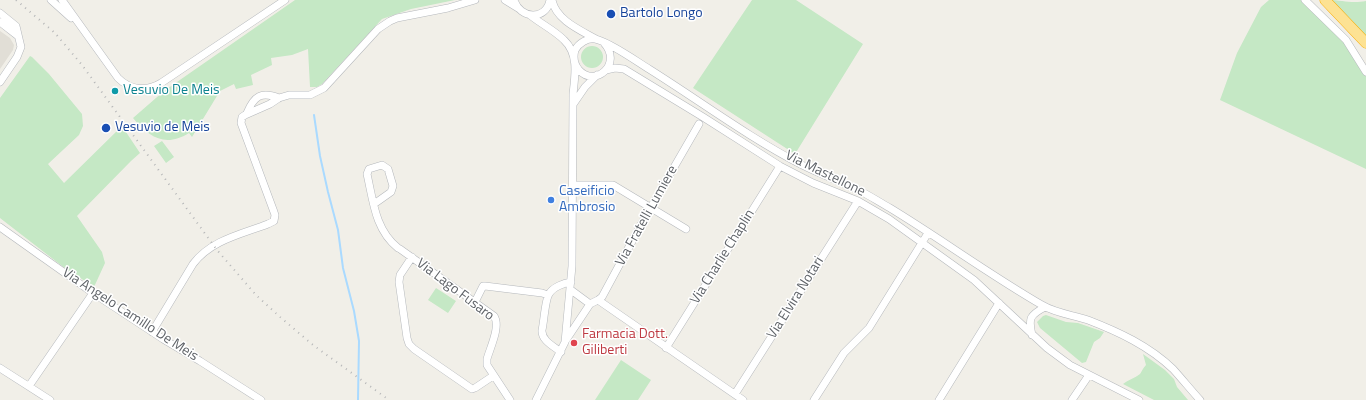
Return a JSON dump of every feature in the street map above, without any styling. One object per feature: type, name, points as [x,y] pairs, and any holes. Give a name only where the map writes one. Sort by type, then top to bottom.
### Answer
[{"type":"highway","points":[[1326,0],[1366,43]]},
{"type":"street","points":[[50,0],[86,34]]},
{"type":"street","points":[[62,0],[120,81],[136,88],[152,88],[161,84],[285,0]]},
{"type":"street","points":[[152,332],[200,255],[219,243],[274,221],[274,212],[241,123],[242,117],[247,113],[270,104],[279,98],[290,95],[310,95],[324,88],[378,29],[390,21],[397,18],[448,8],[475,0]]},
{"type":"street","points":[[505,0],[530,15],[564,40],[570,49],[578,70],[587,75],[597,75]]},
{"type":"street","points":[[514,0],[520,10]]},
{"type":"street","points":[[530,15],[543,11],[551,0]]},
{"type":"street","points":[[551,0],[557,12],[562,17],[604,43],[608,47],[610,53],[609,65],[606,70],[597,75],[585,87],[574,103]]},
{"type":"street","points":[[1308,1],[1346,40],[1366,72]]},
{"type":"street","points":[[0,13],[16,26],[19,39],[19,52],[0,82]]},
{"type":"street","points":[[0,22],[19,39]]},
{"type":"street","points":[[565,342],[571,286],[573,94],[575,50],[582,42],[596,39]]},
{"type":"street","name":"Via Mastellone","points":[[604,43],[685,91],[758,140],[802,165],[833,180],[859,190],[1045,307],[1115,331],[1136,342],[1159,357],[1200,400]]},
{"type":"street","name":"Via Mastellone","points":[[606,70],[615,68],[624,69],[780,166],[813,183],[858,201],[889,219],[974,280],[1033,336],[1070,365],[1139,400]]},
{"type":"street","points":[[247,113],[251,104],[256,98],[267,94],[279,98]]},
{"type":"street","name":"Via Fratelli Lumiere","points":[[590,304],[602,297],[651,207],[699,124]]},
{"type":"street","name":"Via Lago Fusaro","points":[[374,204],[391,192],[393,186],[388,169],[382,165],[369,169],[368,172],[374,204],[382,229],[388,239],[399,248],[494,316],[497,326],[486,362],[510,400]]},
{"type":"street","name":"Via Charlie Chaplin","points":[[666,348],[780,166]]},
{"type":"street","points":[[573,185],[612,185],[686,229]]},
{"type":"street","name":"Via Elvira Notari","points":[[735,394],[858,201]]},
{"type":"street","name":"Via Angelo Camillo De Meis","points":[[0,227],[93,293],[261,400]]},
{"type":"street","points":[[814,400],[844,353],[869,328],[928,233]]},
{"type":"street","points":[[412,257],[400,275],[398,282],[409,344],[472,389],[494,376]]},
{"type":"street","points":[[536,400],[561,352],[565,342],[590,304],[571,286],[560,285],[552,290],[548,295],[542,335],[544,339],[561,352]]},
{"type":"street","points":[[475,302],[483,286],[542,292],[548,295]]},
{"type":"street","points":[[29,386],[93,293]]},
{"type":"street","points":[[598,300],[743,400]]},
{"type":"street","points":[[939,400],[999,303]]},
{"type":"street","points":[[1033,336],[1029,324],[1031,317],[1034,312],[1045,307]]},
{"type":"street","points":[[0,368],[50,400]]},
{"type":"street","points":[[1072,400],[1089,375]]},
{"type":"shaded area","points":[[0,31],[10,38],[14,45],[13,50],[0,69]]},
{"type":"green space","points":[[295,0],[455,0],[411,9],[382,19],[322,84],[317,87],[310,87],[308,49],[292,55],[271,58],[272,65],[251,75],[253,85],[236,89],[234,84],[220,91],[192,137],[189,133],[172,140],[158,138],[151,135],[133,118],[164,91]]},
{"type":"green space","points":[[752,0],[796,0],[863,44],[795,154],[693,88]]},
{"type":"green space","points":[[1269,0],[1302,0],[1347,43],[1358,65],[1366,76],[1366,169],[1220,100],[1237,53],[1261,7]]},
{"type":"green space","points":[[1328,0],[1351,2],[1366,1],[1366,39]]},
{"type":"green space","points":[[592,46],[600,49],[603,57],[600,65],[592,68],[584,65],[581,57],[584,49]]},
{"type":"green space","points":[[30,56],[49,74],[82,114],[83,126],[79,135],[48,164],[64,183],[122,126],[140,153],[77,216],[102,252],[105,263],[94,287],[62,266],[0,218],[0,98]]},
{"type":"green space","points":[[162,141],[174,157],[166,163],[154,146]]},
{"type":"green space","points":[[436,288],[456,301],[448,313],[428,300]]},
{"type":"green space","points":[[1046,315],[1066,322],[1078,323],[1104,332],[1100,338],[1094,342],[1086,362],[1082,363],[1040,328],[1037,322]]},
{"type":"green space","points":[[1143,354],[1165,370],[1174,379],[1177,387],[1188,400],[1154,400],[1123,384],[1140,374],[1146,365]]},
{"type":"green space","points":[[621,360],[651,380],[638,400],[595,400]]},
{"type":"waterway","points":[[314,115],[320,156],[338,230],[343,268],[354,311],[359,341],[358,400]]},
{"type":"railway","points":[[16,0],[55,33],[82,65],[217,250],[256,295],[313,345],[389,400]]},
{"type":"place","name":"Bartolo Longo","points":[[611,14]]},
{"type":"place","name":"Vesuvio De Meis","points":[[115,91]]},
{"type":"place","name":"Vesuvio de Meis","points":[[106,128]]},
{"type":"place","name":"Caseificio Ambrosio","points":[[551,200]]},
{"type":"place","name":"Farmacia Dott. Giliberti","points":[[574,343]]}]
